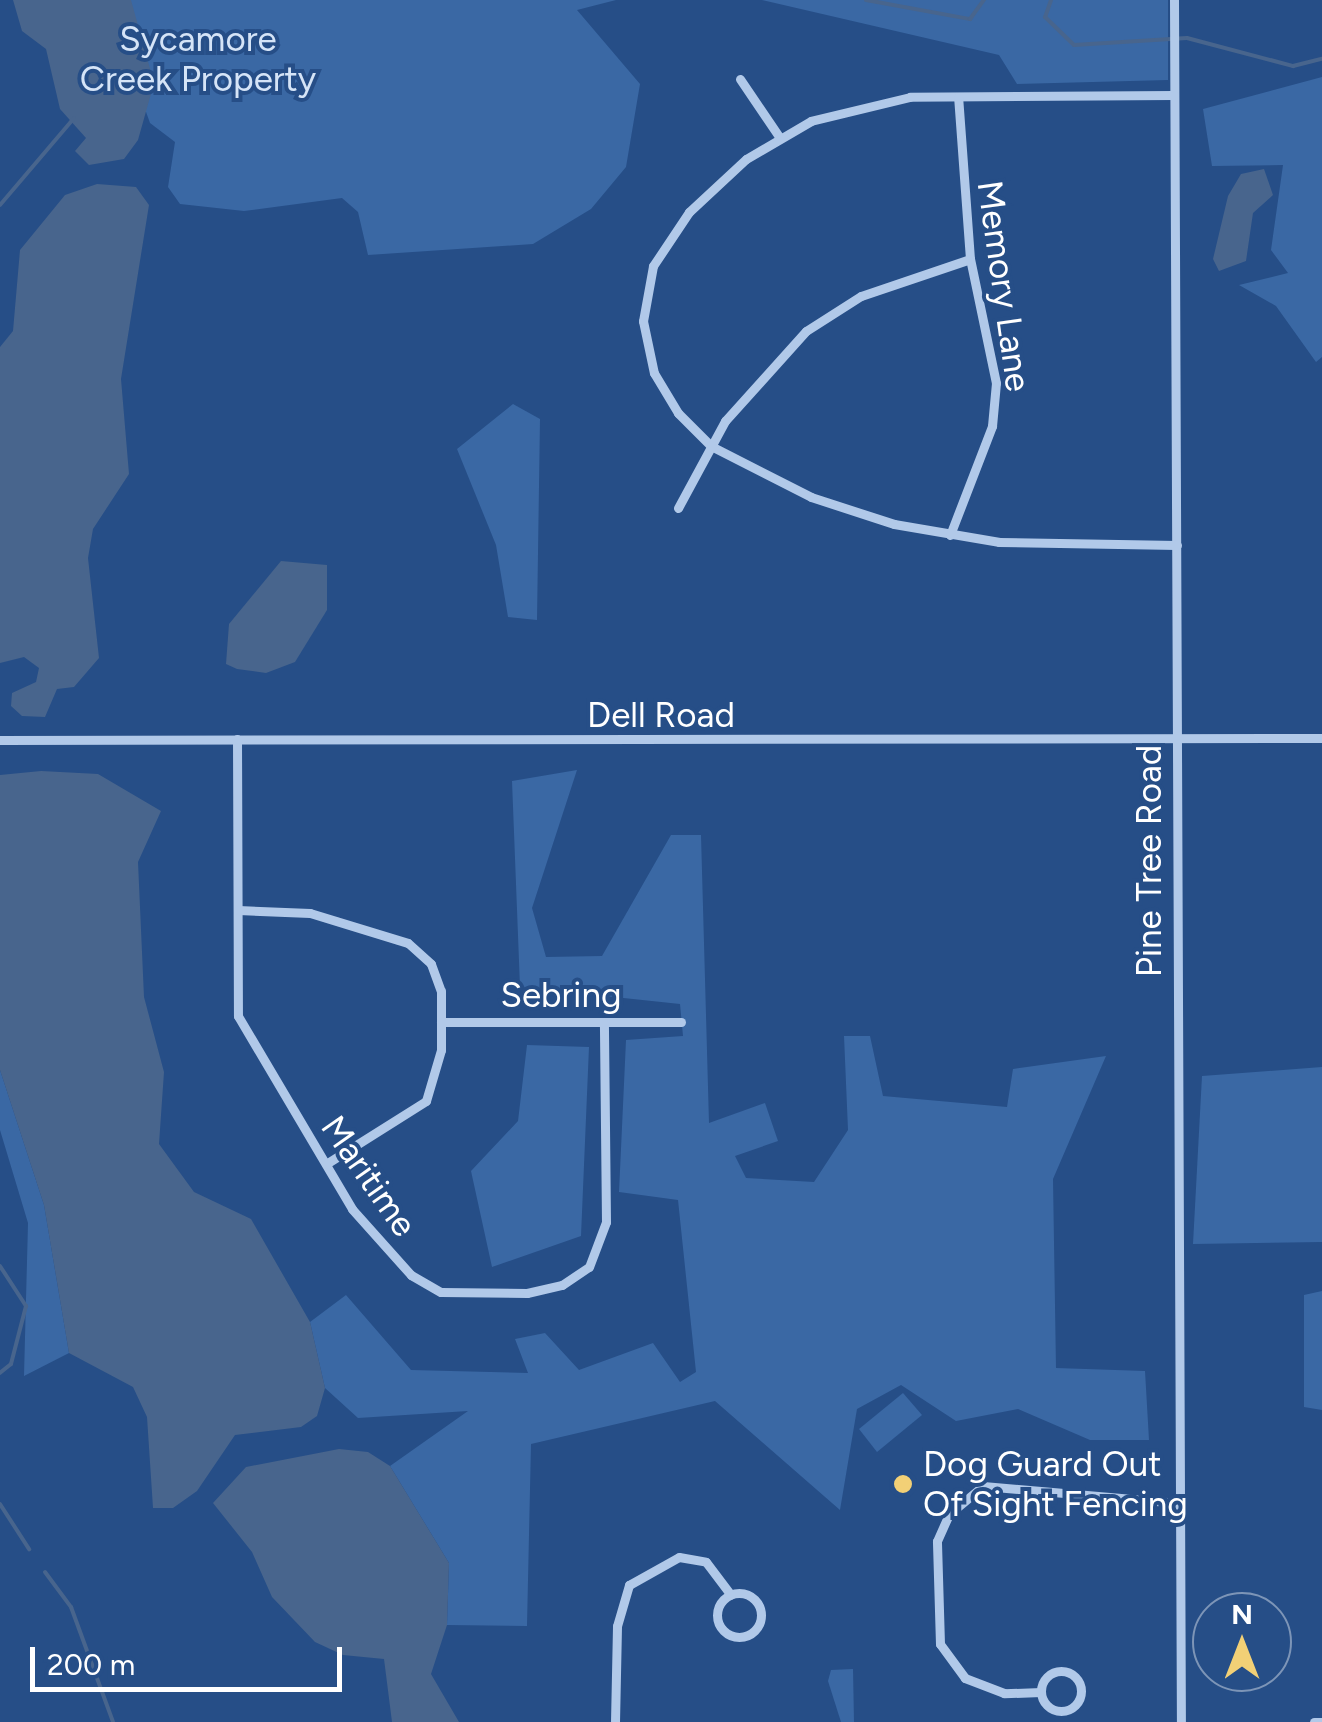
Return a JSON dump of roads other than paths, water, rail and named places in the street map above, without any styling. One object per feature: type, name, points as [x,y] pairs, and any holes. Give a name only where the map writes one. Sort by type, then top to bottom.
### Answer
[{"type":"street","name":"Pine Tree Road","points":[[1174,0],[1181,1722]]},
{"type":"street","points":[[740,79],[780,138]]},
{"type":"street","points":[[1174,95],[958,96],[856,105],[780,138],[718,180],[674,230],[653,266],[642,321],[664,394],[710,446],[811,497],[950,536],[1038,546],[1177,546]]},
{"type":"street","name":"Memory Lane","points":[[950,536],[995,403],[970,259],[958,96]]},
{"type":"street","points":[[678,508],[710,446],[756,382],[831,312],[970,259]]},
{"type":"street","name":"Dell Road","points":[[0,740],[1322,738]]},
{"type":"street","name":"Maritime","points":[[237,739],[238,1016],[382,1250],[441,1292],[562,1285],[589,1267],[606,1222],[604,1023]]},
{"type":"street","points":[[238,910],[310,914],[408,943],[432,964],[441,1022],[426,1101],[326,1164]]},
{"type":"street","name":"Sebring","points":[[441,1022],[682,1022]]},
{"type":"street","points":[[1040,1692],[1046,1705],[1066,1711],[1082,1690],[1076,1678],[1060,1671],[1040,1692],[1004,1693],[965,1678],[940,1644],[937,1540],[949,1514],[984,1486],[1178,1502]]},
{"type":"street","points":[[615,1722],[617,1626],[628,1586],[679,1558],[706,1562],[732,1595]]},
{"type":"street","points":[[746,1594],[760,1609],[760,1623],[744,1637],[730,1636],[717,1618],[732,1595],[746,1594]]},
{"type":"street","points":[[1314,1722],[1322,1722]]},
{"type":"waterway","points":[[866,0],[970,19],[984,0]]},
{"type":"waterway","points":[[1051,0],[1045,17],[1074,45],[1187,38],[1293,66],[1322,59]]},
{"type":"waterway","points":[[0,205],[74,118]]},
{"type":"waterway","points":[[0,1266],[26,1306],[11,1364],[0,1373]]},
{"type":"waterway","points":[[0,1504],[29,1549]]},
{"type":"waterway","points":[[45,1572],[71,1607],[113,1722]]},
{"type":"place","name":"Dog Guard Out Of Sight Fencing","points":[[903,1484]]},
{"type":"park label","name":"Sycamore Creek Property","points":[[198,59]]}]
